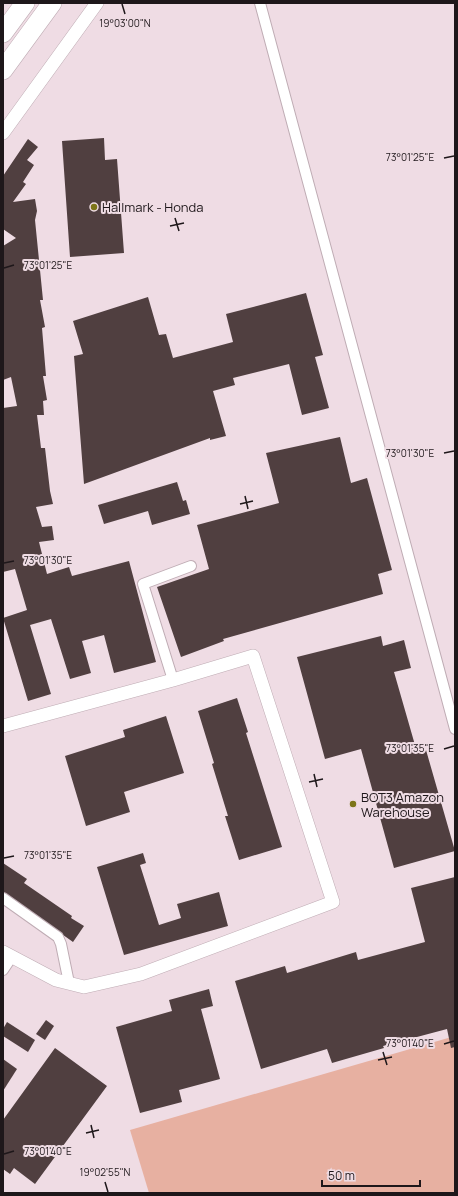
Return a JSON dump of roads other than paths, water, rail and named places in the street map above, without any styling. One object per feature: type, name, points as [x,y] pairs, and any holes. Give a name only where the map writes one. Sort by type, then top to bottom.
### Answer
[{"type":"highway","points":[[3,33],[25,3]]},
{"type":"highway","points":[[3,70],[52,3]]},
{"type":"street","points":[[3,133],[97,3]]},
{"type":"street","points":[[260,3],[455,729]]},
{"type":"street","points":[[173,680],[143,584],[191,566]]},
{"type":"street","points":[[3,726],[173,680],[253,656],[333,902],[141,974],[84,987],[56,980],[7,955],[3,970]]},
{"type":"street","points":[[3,898],[58,937],[62,944],[69,983]]},
{"type":"place","name":"Hallmark - Honda","points":[[94,207]]},
{"type":"place","name":"BOT3 Amazon Warehouse","points":[[353,804]]}]
